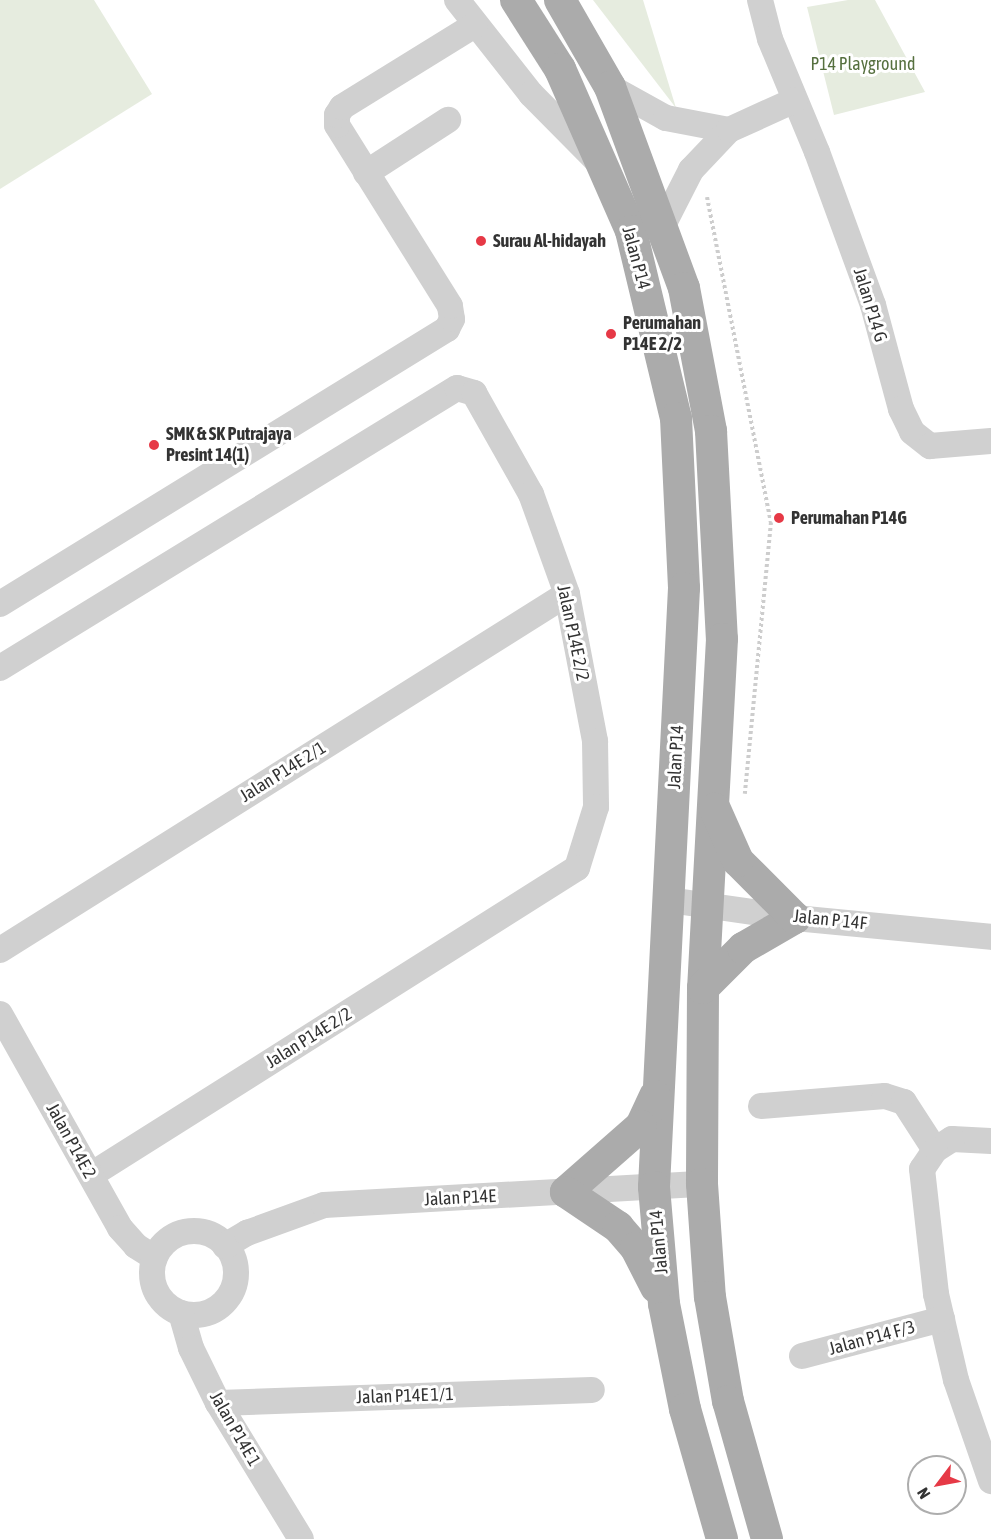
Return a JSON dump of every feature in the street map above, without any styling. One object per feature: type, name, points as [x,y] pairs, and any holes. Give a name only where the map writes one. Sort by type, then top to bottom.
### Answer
[{"type":"main road","name":"Jalan P14","points":[[516,0],[560,69],[630,231],[676,418],[684,588],[654,1187],[664,1304],[685,1409],[722,1539]]},
{"type":"main road","name":"Jalan P14","points":[[560,0],[610,87],[684,288],[711,431],[722,639],[703,988],[702,1184],[710,1298],[728,1401],[767,1539]]},
{"type":"main road","points":[[703,988],[743,948],[795,918],[738,861],[713,804]]},
{"type":"main road","points":[[659,1088],[641,1126],[566,1192],[618,1227],[636,1248],[664,1304]]},
{"type":"street","points":[[457,0],[531,94],[603,166]]},
{"type":"street","name":"Jalan P14 G","points":[[760,0],[770,39],[873,306],[901,409],[912,432],[930,446],[991,441]]},
{"type":"street","points":[[0,604],[447,329],[453,319],[450,306],[337,125],[342,107],[476,25]]},
{"type":"street","points":[[610,87],[666,118],[729,130]]},
{"type":"street","points":[[662,226],[691,170],[729,130],[795,100]]},
{"type":"street","points":[[366,173],[448,120]]},
{"type":"street","name":"Jalan P14E 2/2","points":[[0,668],[457,388],[474,393],[489,414],[531,494],[567,594],[595,741],[596,807],[577,868],[91,1175]]},
{"type":"street","name":"Jalan P14E 2/1","points":[[0,950],[567,594]]},
{"type":"street","name":"Jalan P 14F","points":[[669,900],[795,918],[991,937]]},
{"type":"street","name":"Jalan P14E 2","points":[[0,1014],[120,1228],[136,1246],[155,1258]]},
{"type":"street","points":[[761,1106],[885,1096],[903,1102],[935,1150]]},
{"type":"street","points":[[991,1141],[952,1139],[935,1150],[922,1168],[942,1319],[956,1380],[991,1481]]},
{"type":"street","name":"Jalan P14E","points":[[225,1246],[248,1233],[324,1205],[702,1184]]},
{"type":"street","points":[[179,1233],[207,1233],[225,1246],[234,1263],[235,1276],[225,1301],[202,1314],[182,1312],[164,1303],[156,1292],[152,1278],[155,1258],[167,1240],[179,1233]]},
{"type":"street","name":"Jalan P14E 1","points":[[182,1312],[191,1348],[218,1402],[301,1539]]},
{"type":"street","name":"Jalan P14 F/3","points":[[802,1356],[942,1319]]},
{"type":"street","name":"Jalan P14E 1/1","points":[[218,1402],[592,1390]]},
{"type":"green space","points":[[0,0],[94,0],[152,94],[0,189]]},
{"type":"green space","points":[[593,0],[643,0],[676,108]]},
{"type":"green space","name":"P14 Playground","points":[[848,0],[875,0],[925,92],[834,115],[807,7]]},
{"type":"place","name":"Surau Al-hidayah","points":[[481,241]]},
{"type":"place","name":"Perumahan P14E 2/2","points":[[611,334]]},
{"type":"place","name":"SMK & SK Putrajaya Presint 14(1)","points":[[154,445]]},
{"type":"place","name":"Perumahan P14G","points":[[779,518]]}]
